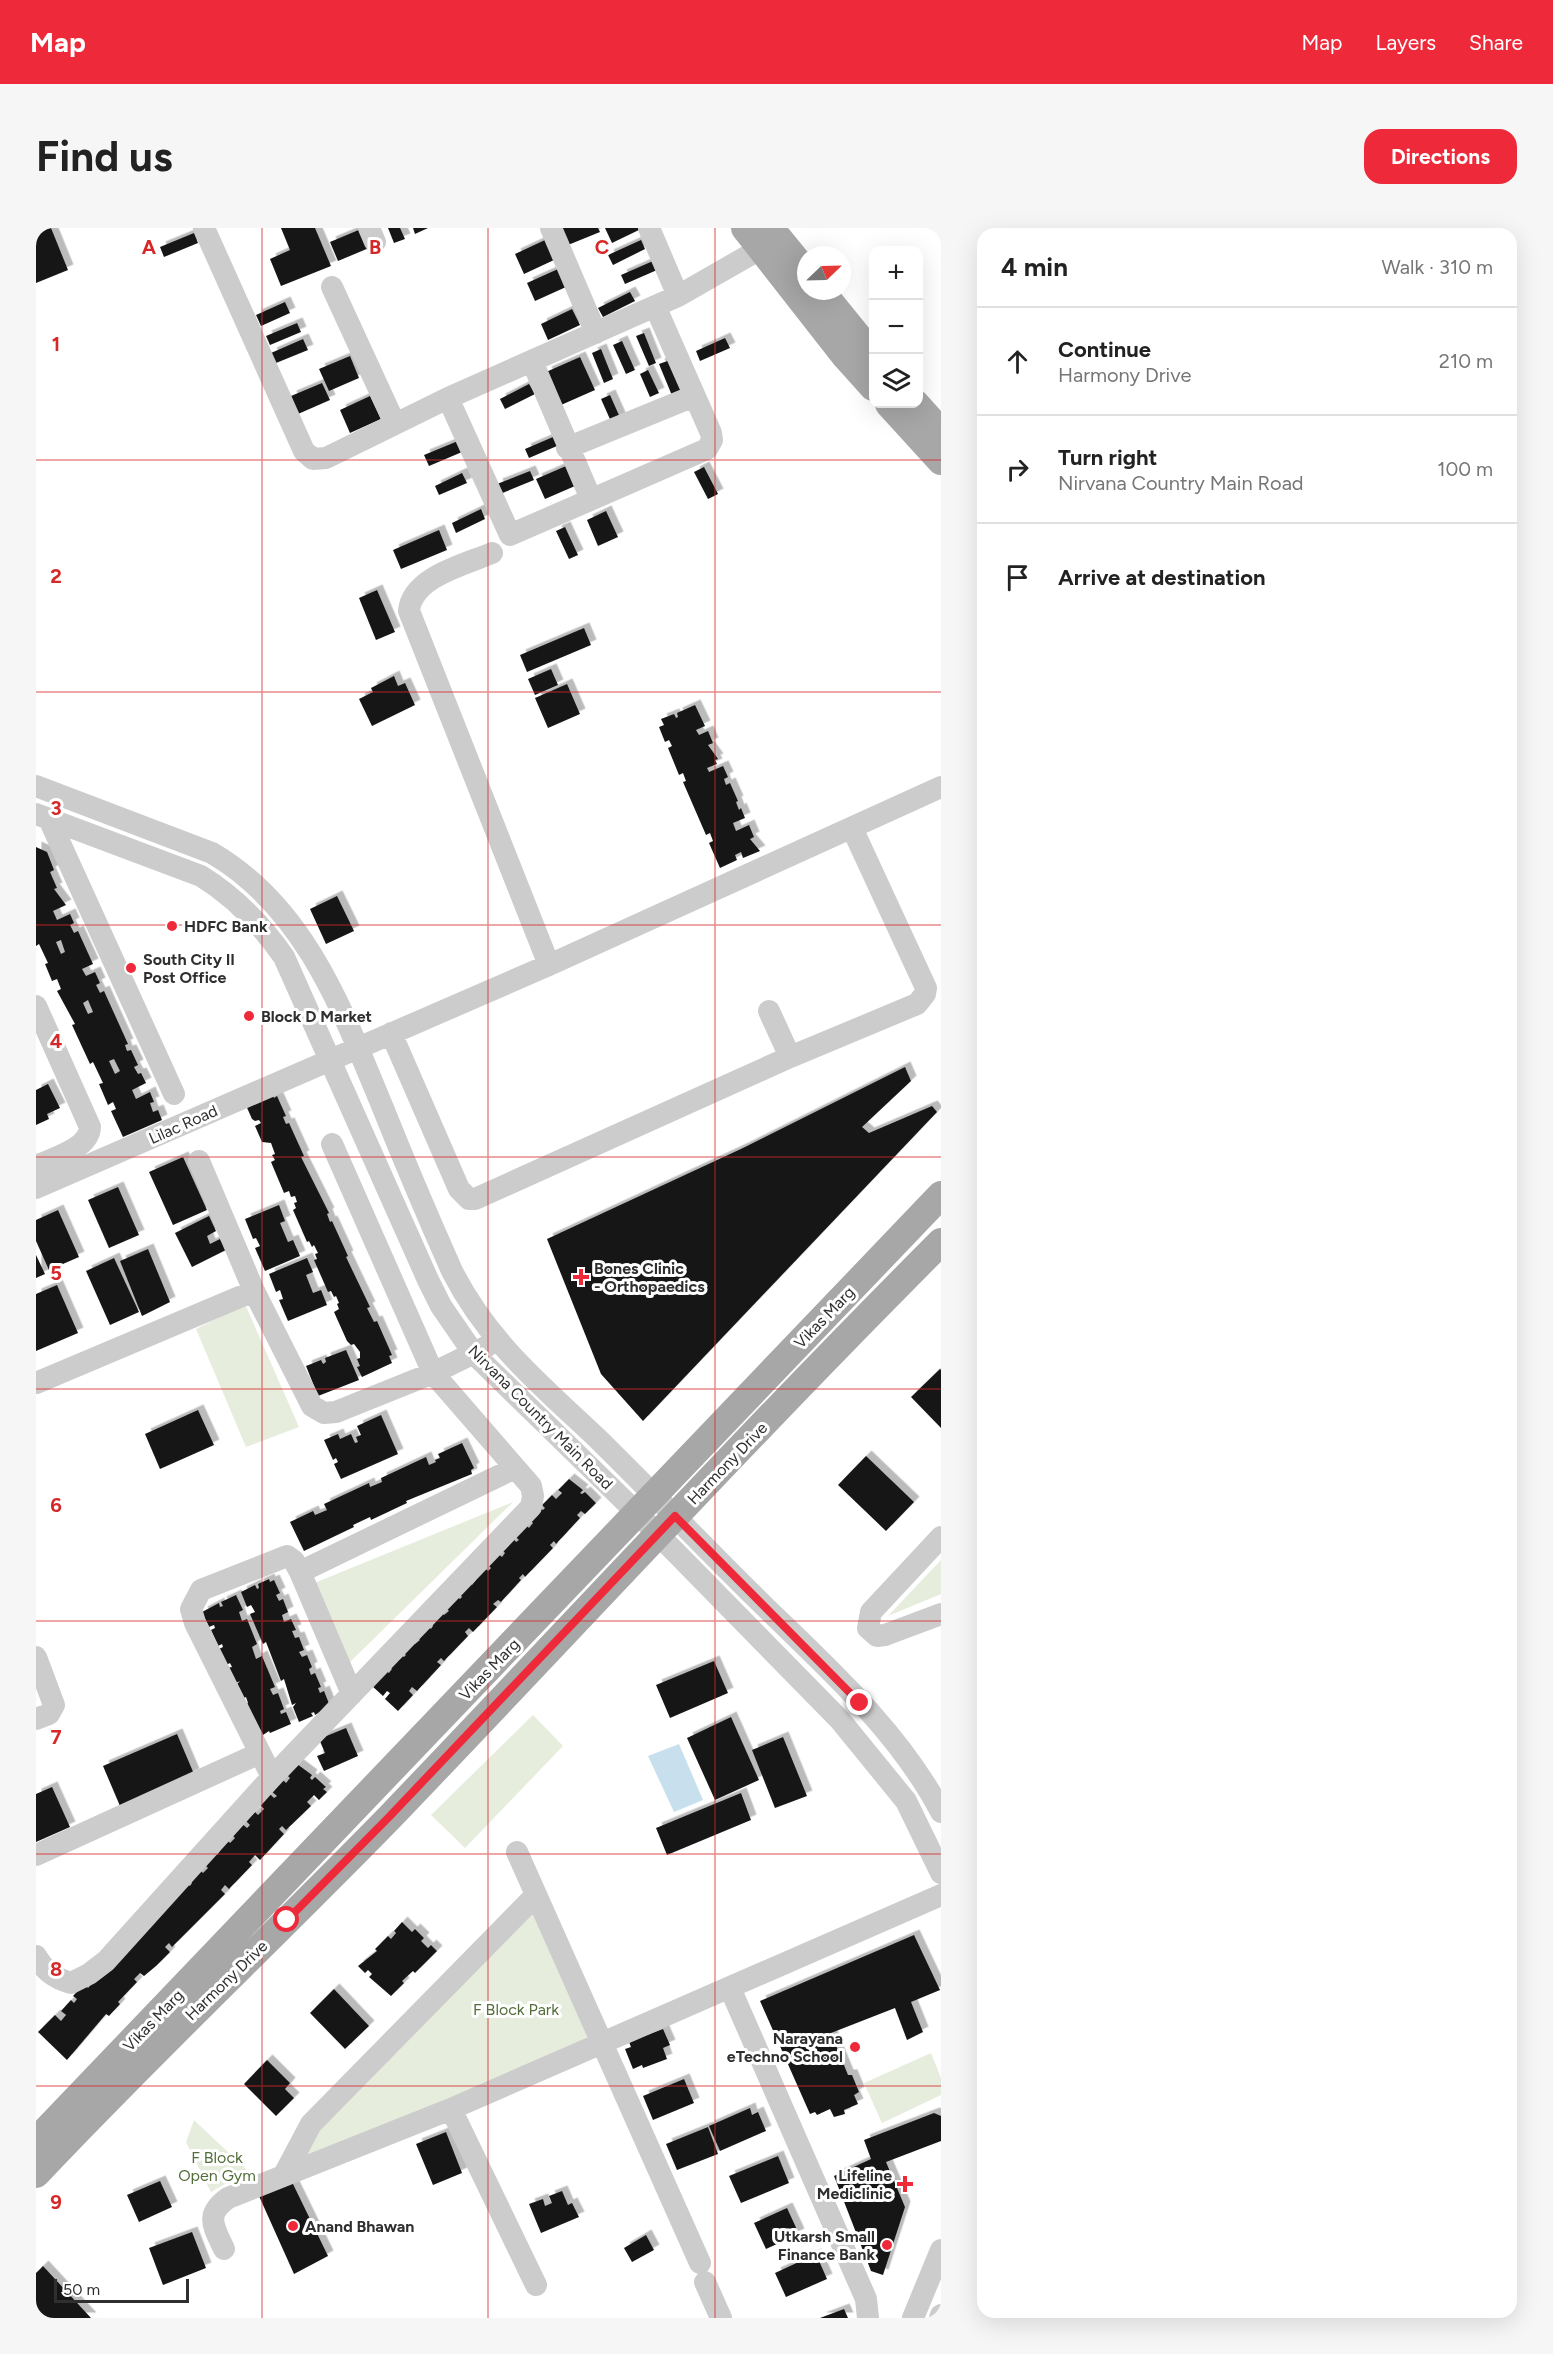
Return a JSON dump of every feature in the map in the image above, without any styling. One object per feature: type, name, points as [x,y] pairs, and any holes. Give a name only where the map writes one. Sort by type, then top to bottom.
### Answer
[{"type":"main road","points":[[764,236],[797,264]]},
{"type":"main road","points":[[764,236],[846,357],[869,383]]},
{"type":"main road","points":[[828,300],[872,354]]},
{"type":"main road","points":[[893,408],[941,461]]},
{"type":"main road","points":[[920,408],[941,432]]},
{"type":"main road","name":"Vikas Marg","points":[[36,2141],[941,1195]]},
{"type":"main road","name":"Harmony Drive","points":[[36,2174],[137,2068],[389,1817],[941,1242]]},
{"type":"main road","points":[[870,1269],[892,1291]]},
{"type":"street","points":[[204,228],[304,451],[313,459],[326,458],[448,398],[678,296],[764,236]]},
{"type":"street","points":[[551,228],[596,333]]},
{"type":"street","points":[[650,228],[678,296]]},
{"type":"street","points":[[332,287],[395,424]]},
{"type":"street","points":[[448,398],[510,535],[707,448],[712,440],[711,433],[655,306]]},
{"type":"street","points":[[532,361],[567,448],[591,499]]},
{"type":"street","points":[[567,448],[694,396]]},
{"type":"street","points":[[492,553],[422,584],[414,593],[409,611],[549,965]]},
{"type":"street","name":"Nirvana Country Main Road","points":[[36,786],[190,844],[234,866],[273,900],[290,920],[324,973],[463,1293],[497,1342],[866,1749],[913,1813],[941,1873]]},
{"type":"street","name":"Lilac Road","points":[[36,1188],[357,1046],[549,965],[941,787]]},
{"type":"street","points":[[42,817],[174,1094]]},
{"type":"street","name":"Nirvana Country Main Road","points":[[42,817],[201,876],[236,901],[254,918],[284,957],[441,1306],[474,1354],[646,1504]]},
{"type":"street","points":[[391,1033],[459,1189],[469,1199],[475,1199],[790,1057],[917,1004],[925,994],[926,988],[852,828]]},
{"type":"street","points":[[36,1166],[79,1146],[90,1134],[90,1127],[37,1009]]},
{"type":"street","points":[[769,1011],[790,1057]]},
{"type":"street","points":[[36,1956],[44,1969],[56,1978],[71,1983],[89,1974],[106,1961],[272,1778],[531,1507],[534,1496],[531,1486],[433,1373],[332,1144]]},
{"type":"street","points":[[199,1161],[254,1291],[312,1406],[318,1411],[336,1412],[433,1373],[497,1342]]},
{"type":"street","points":[[36,1383],[254,1291]]},
{"type":"street","points":[[300,1572],[515,1467]]},
{"type":"street","name":"Nirvana Country Main Road","points":[[666,1526],[860,1703],[914,1768],[941,1812]]},
{"type":"street","points":[[941,1537],[871,1612],[868,1628],[877,1636],[885,1635],[941,1614]]},
{"type":"street","points":[[272,1778],[195,1623],[191,1609],[201,1590],[287,1556],[294,1561],[300,1572],[352,1694]]},
{"type":"street","points":[[36,1657],[54,1705],[49,1714],[36,1719]]},
{"type":"street","points":[[36,1855],[260,1752]]},
{"type":"street","points":[[518,1852],[721,2318]]},
{"type":"street","points":[[285,2173],[311,2124],[536,1895]]},
{"type":"street","points":[[224,2249],[212,2216],[215,2206],[228,2198],[285,2173],[342,2154],[451,2109],[941,1895]]},
{"type":"street","points":[[730,1988],[866,2299],[868,2318]]},
{"type":"street","points":[[451,2109],[536,2285]]},
{"type":"street","points":[[913,2318],[941,2250]]},
{"type":"green space","points":[[245,1304],[299,1427],[246,1447],[196,1329]]},
{"type":"green space","points":[[513,1502],[346,1666],[312,1584]]},
{"type":"green space","points":[[941,1560],[941,1594],[888,1616]]},
{"type":"green space","points":[[533,1715],[563,1746],[465,1848],[431,1815]]},
{"type":"green space","name":"F Block Park","points":[[536,1907],[593,2039],[296,2163],[314,2130]]},
{"type":"green space","points":[[931,2053],[941,2078],[941,2095],[882,2123],[864,2083]]},
{"type":"green space","name":"F Block Open Gym","points":[[194,2120],[248,2171],[211,2192],[186,2142]]},
{"type":"water","points":[[679,1744],[703,1800],[674,1812],[648,1756]]},
{"type":"building","points":[[36,228],[51,228],[68,270],[36,283]]},
{"type":"building","points":[[281,228],[315,228],[331,266],[281,286],[270,259],[290,250]]},
{"type":"building","points":[[388,228],[400,228],[405,239],[394,243]]},
{"type":"building","points":[[413,228],[428,228],[415,234]]},
{"type":"building","points":[[562,228],[598,228],[600,232],[568,245]]},
{"type":"building","points":[[605,228],[643,228],[612,243]]},
{"type":"building","points":[[361,229],[369,248],[338,261],[330,242]]},
{"type":"building","points":[[194,233],[198,243],[164,257],[160,247]]},
{"type":"building","points":[[545,240],[554,260],[524,274],[515,254]]},
{"type":"building","points":[[641,240],[645,249],[613,265],[608,255]]},
{"type":"building","points":[[653,261],[657,270],[625,284],[621,275]]},
{"type":"building","points":[[558,269],[566,287],[535,301],[527,283]]},
{"type":"building","points":[[630,292],[635,301],[603,317],[598,308]]},
{"type":"building","points":[[285,302],[290,313],[261,326],[256,315]]},
{"type":"building","points":[[572,309],[580,325],[548,340],[541,324]]},
{"type":"building","points":[[297,323],[301,332],[270,345],[266,336]]},
{"type":"building","points":[[644,333],[656,363],[649,366],[636,336]]},
{"type":"building","points":[[725,338],[730,348],[700,361],[696,351]]},
{"type":"building","points":[[303,339],[308,350],[276,363],[271,353]]},
{"type":"building","points":[[622,341],[635,370],[626,374],[613,345]]},
{"type":"building","points":[[601,349],[613,379],[604,383],[592,353]]},
{"type":"building","points":[[350,356],[359,378],[329,391],[319,369]]},
{"type":"building","points":[[580,357],[595,390],[561,405],[546,372]]},
{"type":"building","points":[[673,359],[687,393],[673,398],[659,364]]},
{"type":"building","points":[[648,370],[659,393],[650,397],[640,374]]},
{"type":"building","points":[[322,383],[330,400],[298,414],[291,396]]},
{"type":"building","points":[[529,384],[535,394],[505,409],[500,399]]},
{"type":"building","points":[[610,395],[622,422],[613,426],[601,399]]},
{"type":"building","points":[[370,396],[381,419],[350,433],[340,410]]},
{"type":"building","points":[[553,437],[557,446],[529,458],[525,449]]},
{"type":"building","points":[[458,441],[462,452],[429,466],[424,455]]},
{"type":"building","points":[[566,466],[575,486],[545,499],[536,479]]},
{"type":"building","points":[[704,467],[718,494],[708,499],[694,472]]},
{"type":"building","points":[[530,471],[534,480],[500,494],[497,484]]},
{"type":"building","points":[[462,473],[467,483],[439,495],[435,486]]},
{"type":"building","points":[[481,509],[485,519],[456,533],[452,523]]},
{"type":"building","points":[[606,511],[618,537],[598,546],[587,520]]},
{"type":"building","points":[[565,527],[578,555],[569,559],[556,531]]},
{"type":"building","points":[[439,530],[447,550],[401,569],[393,550]]},
{"type":"building","points":[[377,590],[395,632],[376,640],[359,598]]},
{"type":"building","points":[[584,628],[591,645],[527,672],[520,655]]},
{"type":"building","points":[[551,669],[558,685],[535,695],[528,679]]},
{"type":"building","points":[[394,676],[398,686],[405,683],[415,705],[372,726],[359,699],[373,692],[371,688]]},
{"type":"building","points":[[567,684],[580,714],[548,728],[535,698]]},
{"type":"building","points":[[695,705],[705,726],[696,730],[699,735],[708,731],[713,743],[708,745],[718,759],[715,760],[717,764],[707,768],[709,772],[723,766],[728,777],[724,779],[726,785],[730,783],[738,801],[736,802],[739,810],[741,808],[745,818],[733,823],[736,831],[749,825],[754,837],[750,839],[760,851],[743,858],[741,852],[735,855],[737,860],[720,868],[709,843],[713,841],[710,833],[706,835],[683,782],[686,781],[683,773],[679,775],[668,748],[672,746],[669,740],[665,742],[659,727],[664,725],[661,719],[674,714],[676,718],[677,713]]},
{"type":"building","points":[[36,847],[47,852],[54,870],[50,872],[57,888],[54,889],[66,905],[53,911],[57,920],[70,914],[74,923],[70,925],[74,933],[78,931],[93,964],[82,969],[86,976],[95,972],[100,983],[96,985],[100,993],[104,991],[128,1044],[125,1045],[127,1051],[131,1050],[138,1065],[134,1067],[138,1074],[141,1073],[146,1083],[132,1090],[136,1099],[150,1092],[154,1102],[150,1103],[153,1112],[158,1110],[162,1120],[123,1137],[111,1111],[116,1109],[113,1102],[108,1105],[99,1084],[103,1083],[93,1062],[90,1064],[72,1025],[75,1024],[57,991],[61,989],[57,979],[52,981],[45,964],[48,963],[39,944],[36,946]],"holes":[[[61,940],[65,952],[61,954],[56,942]],[[88,1000],[93,1012],[88,1014],[83,1003]],[[114,1059],[120,1071],[115,1074],[109,1061]]]},
{"type":"building","points":[[337,896],[354,931],[326,944],[310,909]]},
{"type":"building","points":[[905,1067],[911,1081],[862,1127],[869,1133],[932,1106],[937,1112],[643,1421],[601,1374],[547,1239],[743,1148]]},
{"type":"building","points":[[48,1084],[60,1108],[47,1114],[49,1119],[36,1125],[36,1090]]},
{"type":"building","points":[[270,1089],[274,1098],[277,1096],[286,1116],[283,1117],[286,1124],[289,1123],[304,1156],[301,1157],[329,1213],[327,1214],[330,1222],[332,1221],[370,1307],[367,1308],[374,1322],[377,1321],[392,1355],[389,1356],[392,1363],[362,1377],[357,1367],[360,1366],[357,1359],[360,1358],[360,1352],[354,1344],[351,1345],[347,1341],[334,1312],[339,1309],[337,1304],[339,1303],[331,1291],[328,1292],[314,1260],[317,1259],[315,1254],[318,1253],[314,1245],[312,1247],[309,1241],[307,1242],[293,1210],[296,1208],[294,1203],[297,1202],[295,1196],[291,1197],[289,1191],[284,1193],[271,1162],[275,1160],[272,1155],[275,1154],[271,1143],[262,1142],[255,1126],[261,1123],[259,1120],[252,1119],[244,1101]]},
{"type":"building","points":[[183,1157],[207,1210],[173,1225],[149,1172]]},
{"type":"building","points":[[118,1187],[139,1235],[109,1248],[88,1200]]},
{"type":"building","points":[[279,1205],[285,1221],[280,1223],[288,1242],[293,1240],[300,1256],[265,1271],[255,1248],[260,1246],[256,1238],[253,1239],[245,1219]]},
{"type":"building","points":[[58,1210],[79,1257],[49,1270],[36,1241],[36,1220]]},
{"type":"building","points":[[209,1216],[216,1231],[207,1236],[210,1244],[220,1239],[226,1250],[192,1267],[175,1233]]},
{"type":"building","points":[[148,1249],[170,1302],[142,1316],[120,1261]]},
{"type":"building","points":[[36,1255],[45,1274],[36,1278]]},
{"type":"building","points":[[114,1258],[139,1312],[110,1325],[86,1271]]},
{"type":"building","points":[[307,1258],[313,1272],[306,1275],[313,1293],[321,1290],[327,1305],[288,1321],[279,1300],[283,1299],[280,1290],[276,1292],[269,1274]]},
{"type":"building","points":[[57,1285],[78,1333],[36,1351],[36,1294]]},
{"type":"building","points":[[346,1350],[359,1380],[318,1396],[306,1366],[321,1360],[323,1364],[326,1362],[325,1358]]},
{"type":"building","points":[[941,1370],[941,1428],[911,1397]]},
{"type":"building","points":[[198,1410],[214,1445],[160,1469],[145,1434]]},
{"type":"building","points":[[381,1415],[398,1454],[341,1479],[334,1464],[338,1462],[336,1458],[333,1460],[324,1440],[338,1434],[340,1439],[351,1434],[355,1443],[358,1442],[356,1437],[361,1435],[357,1426]]},
{"type":"building","points":[[462,1443],[474,1468],[471,1470],[472,1474],[406,1501],[407,1503],[371,1520],[370,1517],[304,1551],[290,1522],[313,1511],[315,1515],[327,1510],[324,1504],[369,1483],[370,1487],[382,1482],[381,1478],[426,1457],[429,1465],[436,1462],[435,1460],[440,1458],[438,1454]]},
{"type":"building","points":[[866,1456],[914,1502],[886,1531],[838,1485]]},
{"type":"building","points":[[569,1479],[583,1490],[580,1493],[585,1492],[596,1503],[585,1514],[581,1511],[577,1515],[580,1518],[556,1544],[554,1541],[550,1545],[553,1548],[525,1577],[523,1574],[519,1578],[521,1580],[501,1602],[498,1600],[493,1604],[497,1607],[473,1632],[469,1628],[465,1632],[468,1636],[444,1661],[441,1658],[437,1662],[441,1665],[417,1691],[412,1687],[409,1691],[413,1695],[398,1711],[385,1699],[390,1693],[387,1691],[383,1696],[371,1685],[385,1670],[389,1673],[392,1669],[389,1666],[400,1654],[404,1657],[406,1655],[403,1652],[413,1642],[415,1644],[420,1640],[417,1637],[428,1626],[431,1629],[433,1626],[431,1623],[441,1612],[444,1615],[449,1611],[445,1607],[456,1596],[460,1599],[462,1597],[459,1593],[469,1583],[472,1585],[476,1580],[474,1578],[484,1567],[488,1571],[491,1568],[487,1564],[497,1553],[502,1557],[505,1553],[501,1549],[512,1537],[516,1542],[519,1540],[514,1535],[525,1524],[529,1528],[533,1523],[529,1519],[540,1508],[543,1510],[545,1508],[542,1505],[552,1495],[556,1499],[562,1493],[558,1490]]},
{"type":"building","points":[[269,1579],[270,1582],[274,1580],[280,1593],[276,1595],[279,1601],[283,1599],[288,1612],[282,1615],[284,1622],[291,1619],[296,1630],[292,1631],[295,1638],[299,1637],[304,1650],[299,1652],[302,1657],[307,1655],[312,1667],[309,1669],[311,1675],[315,1673],[321,1687],[318,1688],[320,1693],[324,1691],[330,1706],[315,1715],[314,1712],[311,1713],[313,1716],[299,1722],[293,1707],[296,1703],[292,1705],[284,1679],[281,1681],[266,1642],[263,1644],[250,1614],[255,1612],[251,1605],[247,1607],[241,1592],[255,1585],[257,1589],[258,1584]]},
{"type":"building","points":[[236,1595],[243,1610],[239,1612],[242,1621],[247,1619],[257,1644],[252,1647],[256,1659],[262,1656],[275,1687],[270,1689],[273,1695],[278,1693],[284,1709],[280,1711],[281,1714],[286,1712],[291,1724],[270,1733],[269,1731],[257,1739],[243,1706],[248,1703],[246,1697],[240,1700],[235,1686],[240,1681],[234,1684],[227,1668],[232,1667],[230,1663],[226,1665],[219,1649],[223,1647],[222,1644],[218,1646],[211,1630],[215,1628],[214,1625],[209,1627],[202,1612],[219,1603],[220,1607],[223,1606],[221,1602]]},
{"type":"building","points":[[714,1661],[728,1693],[670,1718],[656,1685]]},
{"type":"building","points":[[731,1717],[759,1780],[715,1800],[687,1738]]},
{"type":"building","points":[[346,1728],[358,1756],[324,1771],[317,1756],[325,1753],[319,1739]]},
{"type":"building","points":[[177,1734],[194,1774],[120,1806],[103,1766]]},
{"type":"building","points":[[783,1737],[807,1796],[775,1808],[752,1750]]},
{"type":"building","points":[[297,1764],[312,1775],[310,1778],[312,1780],[315,1777],[326,1787],[323,1789],[327,1792],[319,1800],[314,1795],[307,1802],[311,1806],[286,1830],[282,1826],[279,1829],[284,1834],[260,1860],[255,1855],[249,1862],[252,1865],[229,1889],[225,1885],[221,1890],[225,1894],[172,1947],[169,1943],[165,1947],[170,1952],[156,1966],[144,1976],[140,1973],[134,1979],[137,1982],[118,2002],[120,2004],[109,2016],[106,2014],[67,2060],[38,2032],[55,2015],[61,2021],[66,2015],[61,2011],[71,2000],[74,2003],[77,1999],[73,1996],[84,1984],[88,1988],[185,1882],[190,1886],[192,1883],[188,1879],[198,1868],[203,1873],[208,1868],[203,1863],[213,1852],[217,1855],[227,1840],[230,1843],[235,1838],[231,1834],[241,1823],[247,1828],[250,1825],[246,1821],[255,1812],[258,1815],[264,1809],[259,1804],[269,1793],[274,1798],[277,1796],[271,1791],[282,1779],[286,1783],[290,1778],[287,1775]]},
{"type":"building","points":[[52,1787],[70,1827],[36,1842],[36,1794]]},
{"type":"building","points":[[741,1793],[751,1820],[667,1855],[656,1828]]},
{"type":"building","points":[[402,1922],[412,1932],[415,1929],[424,1938],[421,1941],[428,1948],[431,1945],[437,1951],[415,1973],[413,1971],[402,1981],[404,1983],[391,1996],[369,1977],[372,1974],[368,1970],[365,1973],[358,1966],[377,1951],[375,1949],[388,1936],[391,1939],[396,1933],[394,1931]]},
{"type":"building","points":[[914,1935],[940,1990],[911,2002],[923,2032],[907,2040],[895,2008],[831,2033],[848,2075],[852,2075],[859,2092],[854,2095],[858,2104],[844,2110],[845,2114],[834,2117],[830,2109],[817,2115],[815,2112],[810,2114],[760,2001]]},
{"type":"building","points":[[334,1989],[369,2026],[345,2049],[310,2013]]},
{"type":"building","points":[[663,2029],[670,2045],[663,2048],[667,2059],[643,2068],[642,2065],[633,2069],[625,2049],[631,2047],[629,2042]]},
{"type":"building","points":[[267,2060],[290,2083],[285,2089],[294,2098],[276,2116],[244,2084]]},
{"type":"building","points":[[684,2079],[694,2103],[653,2120],[643,2096]]},
{"type":"building","points":[[750,2108],[752,2115],[758,2112],[766,2131],[720,2151],[709,2126]]},
{"type":"building","points":[[934,2113],[941,2116],[941,2141],[886,2162],[905,2207],[883,2275],[871,2271],[834,2176],[871,2159],[864,2140]]},
{"type":"building","points":[[708,2127],[718,2154],[677,2170],[666,2144]]},
{"type":"building","points":[[446,2132],[462,2173],[433,2185],[416,2144]]},
{"type":"building","points":[[778,2156],[789,2183],[741,2203],[729,2176]]},
{"type":"building","points":[[160,2181],[172,2207],[139,2222],[127,2195]]},
{"type":"building","name":"Anand Bhawan","points":[[292,2182],[328,2256],[294,2274],[259,2196]]},
{"type":"building","points":[[562,2191],[568,2205],[572,2203],[579,2217],[541,2233],[529,2204],[543,2199],[545,2206],[552,2203],[549,2196]]},
{"type":"building","points":[[787,2208],[799,2234],[766,2249],[754,2223]]},
{"type":"building","points":[[192,2232],[206,2268],[163,2285],[149,2248]]},
{"type":"building","points":[[646,2235],[654,2250],[632,2262],[624,2248]]},
{"type":"building","points":[[816,2254],[827,2279],[786,2297],[775,2273]]},
{"type":"building","points":[[43,2266],[91,2318],[42,2318],[36,2312],[36,2273]]},
{"type":"building","points":[[844,2309],[848,2318],[820,2318]]},
{"type":"place","name":"HDFC Bank","points":[[172,926]]},
{"type":"place","name":"South City II Post Office","points":[[131,968]]},
{"type":"place","name":"Block D Market","points":[[249,1016]]},
{"type":"place","name":"Bones Clinic - Orthopaedics","points":[[581,1277]]},
{"type":"place","name":"Narayana eTechno School","points":[[855,2047]]},
{"type":"place","name":"Lifeline Mediclinic","points":[[905,2184]]},
{"type":"place","name":"Anand Bhawan","points":[[293,2226]]},
{"type":"place","name":"Utkarsh Small Finance Bank","points":[[887,2245]]},
{"type":"route","points":[[287,1920],[389,1817],[675,1516],[860,1703]]}]
